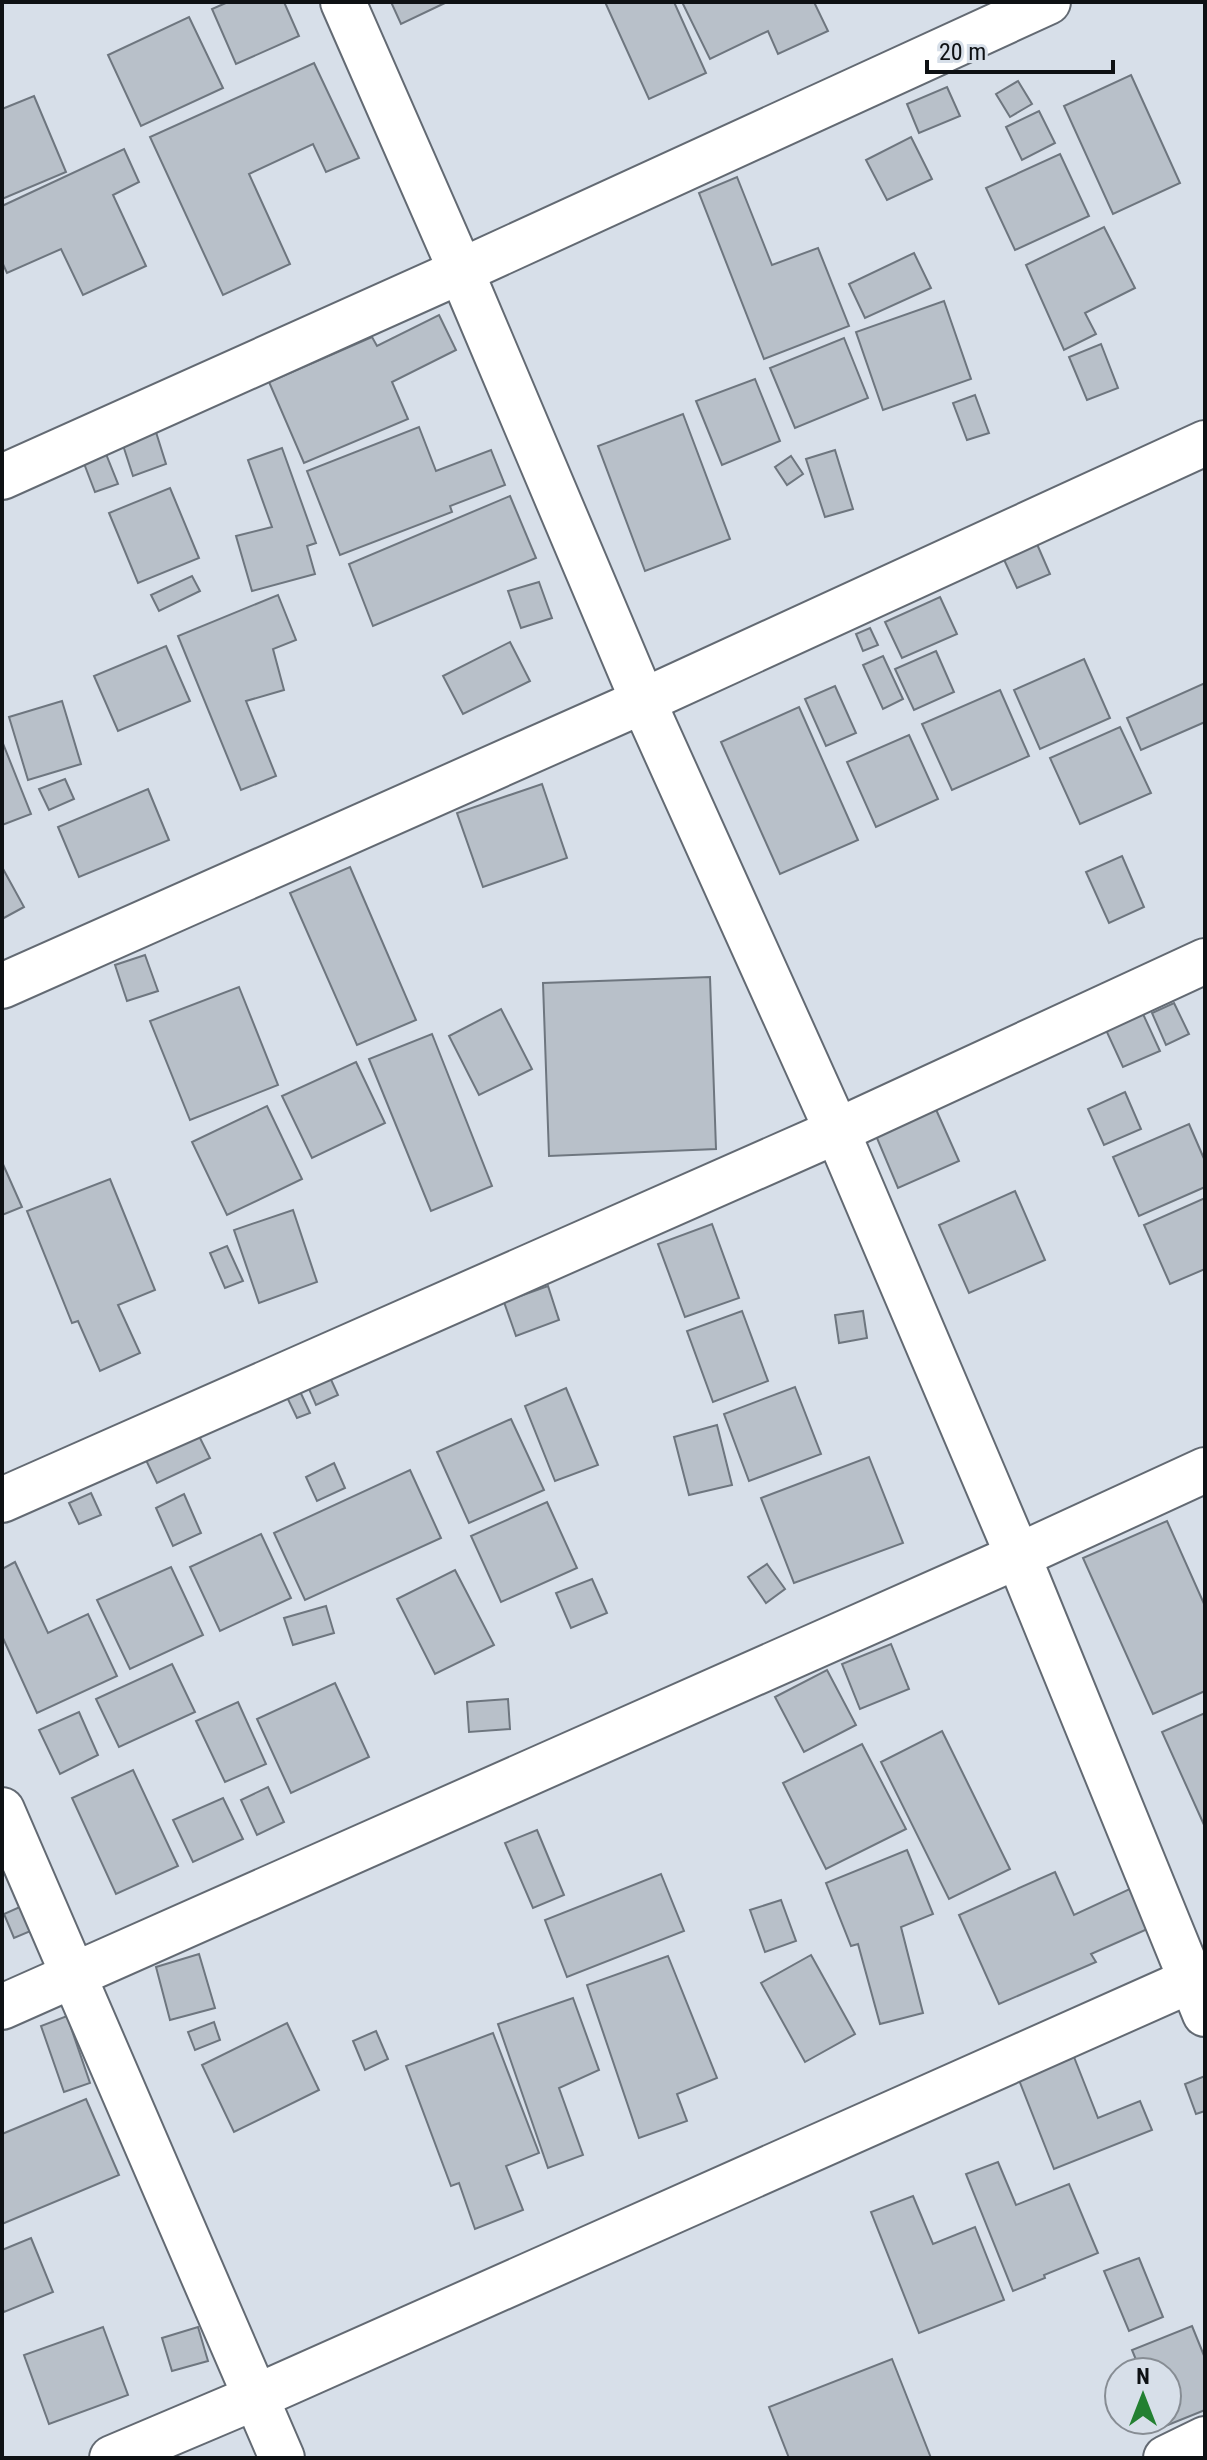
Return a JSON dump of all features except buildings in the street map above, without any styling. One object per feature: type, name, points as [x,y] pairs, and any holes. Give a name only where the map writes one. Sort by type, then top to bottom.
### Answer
[{"type":"street","points":[[112,2458],[1200,1989],[837,1131],[643,701],[343,2]]},
{"type":"street","points":[[2,477],[1048,2]]},
{"type":"street","points":[[2,986],[643,701],[1205,443]]},
{"type":"street","points":[[2,1500],[837,1131],[1205,961]]},
{"type":"street","points":[[2,2007],[1205,1470]]},
{"type":"street","points":[[2,1810],[282,2458]]},
{"type":"street","points":[[1166,2458],[1205,2439]]}]
